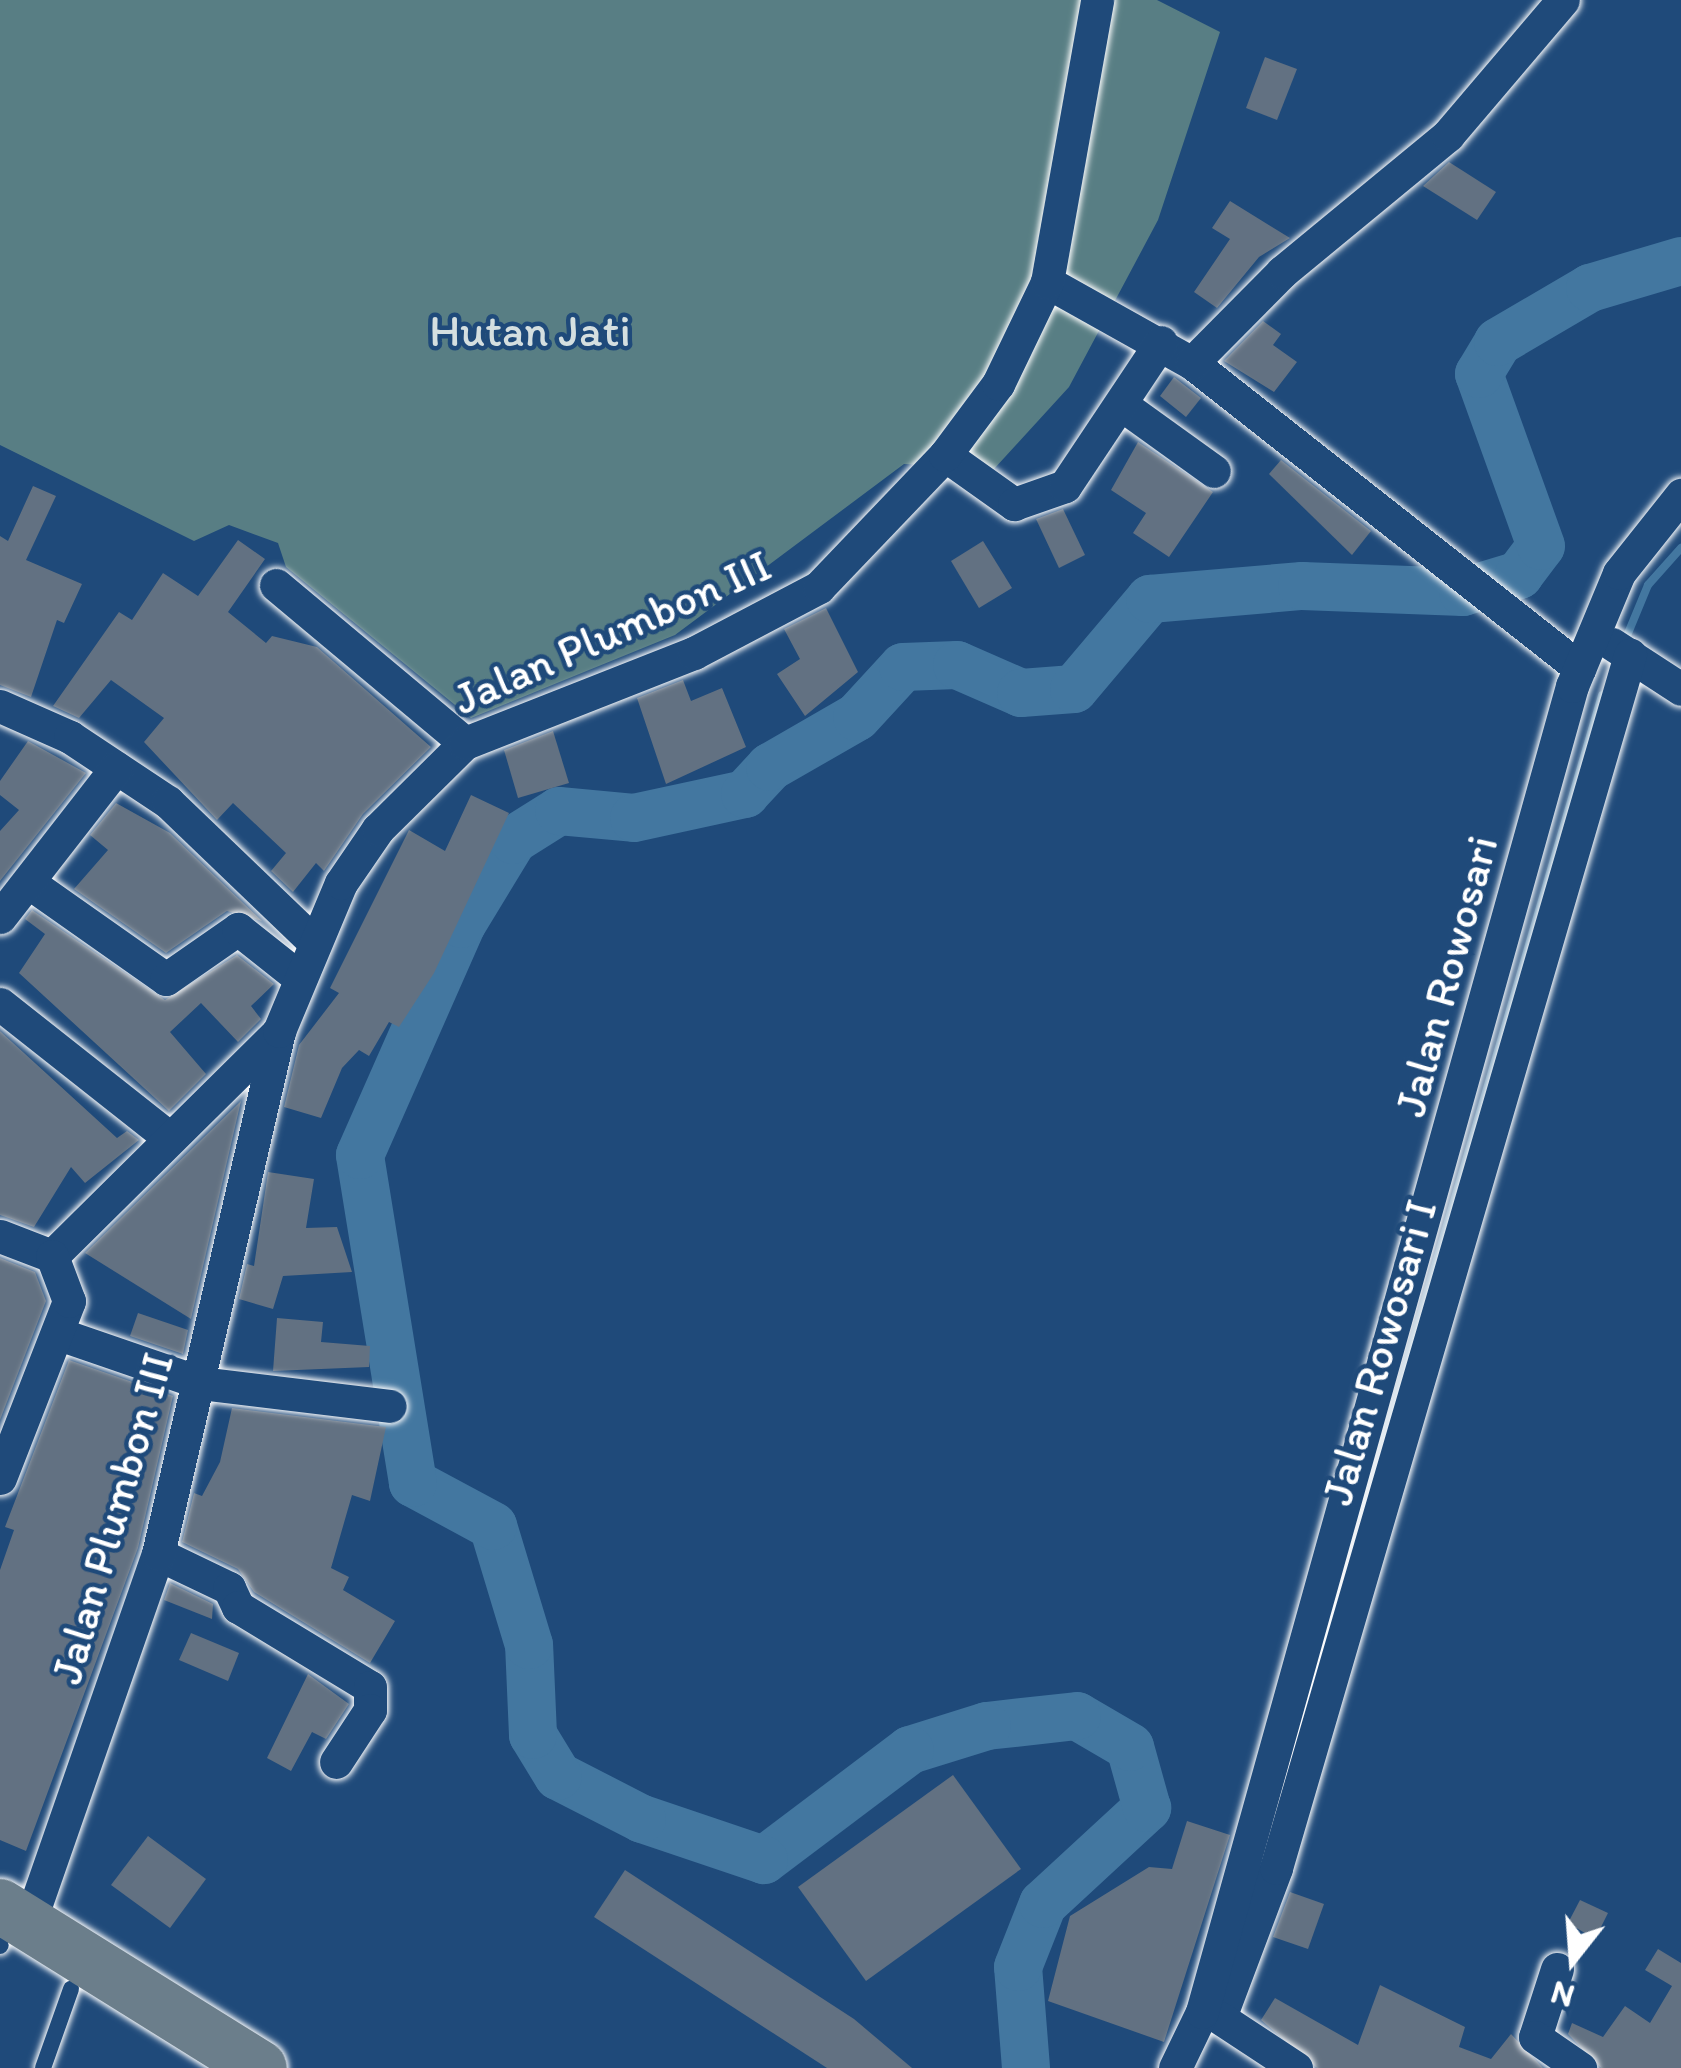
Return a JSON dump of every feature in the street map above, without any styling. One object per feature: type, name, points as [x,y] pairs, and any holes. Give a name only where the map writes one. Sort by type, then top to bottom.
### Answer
[{"type":"highway","points":[[6,1932],[71,1990],[204,2068]]},
{"type":"highway","points":[[6,1932],[260,2068]]},
{"type":"street","name":"Jalan Plumbon III","points":[[6,1932],[158,1554],[279,1031],[296,975],[363,848],[465,743],[694,653],[802,597],[945,455],[998,384],[1047,282],[1097,0]]},
{"type":"street","points":[[1192,363],[1282,272],[1448,135],[1563,0]]},
{"type":"street","points":[[1047,282],[1192,363],[1579,668]]},
{"type":"street","points":[[945,455],[996,496],[1032,501],[1065,487],[1161,342]]},
{"type":"street","points":[[1122,405],[1214,471]]},
{"type":"street","name":"Jalan Rowosari","points":[[1175,2068],[1202,2012],[1579,668],[1617,646],[1619,573],[1681,495]]},
{"type":"street","points":[[276,585],[465,743]]},
{"type":"street","points":[[1617,646],[1681,689]]},
{"type":"street","name":"Jalan Rowosari I","points":[[1196,2068],[1220,2018],[1276,1868],[1617,646]]},
{"type":"street","points":[[0,706],[116,767],[168,802],[313,940]]},
{"type":"street","points":[[0,917],[32,884],[116,767]]},
{"type":"street","points":[[32,884],[166,979],[238,929],[296,975]]},
{"type":"street","points":[[0,1004],[167,1136]]},
{"type":"street","points":[[52,1256],[167,1136],[279,1031]]},
{"type":"street","points":[[0,1236],[52,1256],[70,1292],[59,1334],[0,1478]]},
{"type":"street","points":[[59,1334],[201,1383],[390,1406]]},
{"type":"street","points":[[158,1554],[229,1588],[238,1607],[370,1687],[370,1710],[336,1762]]},
{"type":"street","points":[[1557,1969],[1535,2037],[1580,2068]]},
{"type":"street","points":[[1220,2018],[1296,2068]]},
{"type":"lane","points":[[44,2068],[71,1990]]},
{"type":"green space","name":"Hutan Jati","points":[[0,0],[1157,0],[1220,32],[1158,220],[1069,387],[994,469],[904,464],[675,635],[471,718],[286,567],[278,543],[229,525],[194,541],[0,445]]},
{"type":"building","points":[[1265,57],[1297,69],[1277,120],[1246,108]]},
{"type":"building","points":[[1449,162],[1496,192],[1477,220],[1423,186]]},
{"type":"building","points":[[1230,201],[1290,238],[1259,257],[1217,308],[1194,292],[1230,239],[1212,228]]},
{"type":"building","points":[[1263,321],[1281,334],[1273,345],[1297,362],[1274,392],[1224,361]]},
{"type":"building","points":[[1174,377],[1201,398],[1186,417],[1160,396]]},
{"type":"building","points":[[1138,442],[1213,492],[1169,557],[1133,533],[1146,513],[1111,490]]},
{"type":"building","points":[[1281,460],[1371,531],[1352,555],[1269,474]]},
{"type":"building","points":[[33,486],[56,496],[26,560],[82,584],[64,623],[57,620],[31,697],[0,685],[0,536],[8,541]]},
{"type":"building","points":[[1063,509],[1085,555],[1059,568],[1036,519]]},
{"type":"building","points":[[238,540],[265,559],[228,612],[266,643],[272,636],[317,647],[431,747],[363,814],[324,871],[316,863],[293,892],[271,871],[286,853],[233,803],[217,820],[144,742],[164,718],[111,680],[79,718],[53,706],[119,612],[132,620],[163,573],[198,596]]},
{"type":"building","points":[[983,541],[1012,588],[979,608],[951,561]]},
{"type":"building","points":[[826,608],[858,672],[805,716],[777,674],[800,659],[784,629]]},
{"type":"building","points":[[683,680],[691,701],[722,688],[746,747],[666,784],[637,698]]},
{"type":"building","points":[[553,731],[569,783],[518,798],[504,750]]},
{"type":"building","points":[[28,741],[86,773],[0,881],[0,831],[19,810],[0,795],[0,781]]},
{"type":"building","points":[[471,795],[509,813],[434,973],[399,1027],[389,1022],[369,1056],[359,1050],[342,1068],[321,1118],[284,1107],[299,1045],[339,993],[330,988],[409,830],[445,851]]},
{"type":"building","points":[[116,803],[170,833],[262,921],[227,911],[166,953],[74,889],[108,850],[90,835]]},
{"type":"building","points":[[32,910],[165,1000],[237,955],[274,984],[251,1006],[261,1019],[238,1042],[201,1003],[170,1032],[206,1074],[169,1111],[19,973],[45,934],[25,919]]},
{"type":"building","points":[[0,1031],[117,1138],[127,1131],[139,1140],[85,1183],[71,1167],[34,1227],[0,1215]]},
{"type":"building","points":[[241,1101],[191,1319],[85,1253]]},
{"type":"building","points":[[268,1172],[314,1179],[306,1228],[337,1227],[352,1272],[283,1276],[273,1309],[239,1299],[247,1264],[254,1266]]},
{"type":"building","points":[[0,1258],[35,1272],[46,1301],[0,1420]]},
{"type":"building","points":[[138,1313],[188,1330],[183,1354],[130,1336]]},
{"type":"building","points":[[277,1318],[323,1322],[321,1342],[370,1346],[369,1367],[273,1371]]},
{"type":"building","points":[[69,1360],[173,1396],[138,1548],[26,1851],[0,1840],[0,1570],[14,1530],[5,1527]]},
{"type":"building","points":[[232,1408],[386,1427],[370,1501],[352,1495],[331,1568],[349,1577],[343,1590],[395,1621],[370,1663],[254,1592],[238,1569],[182,1542],[194,1493],[202,1496],[220,1462]]},
{"type":"building","points":[[170,1583],[213,1604],[212,1619],[164,1600]]},
{"type":"building","points":[[191,1633],[239,1653],[228,1681],[179,1660]]},
{"type":"building","points":[[308,1674],[349,1704],[326,1739],[312,1732],[291,1771],[267,1758]]},
{"type":"building","points":[[953,1775],[1021,1869],[866,1981],[798,1887]]},
{"type":"building","points":[[1187,1821],[1230,1835],[1164,2042],[1048,2001],[1070,1916],[1149,1867],[1172,1869]]},
{"type":"building","points":[[148,1836],[206,1879],[170,1928],[111,1885]]},
{"type":"building","points":[[625,1870],[854,2019],[912,2068],[827,2068],[594,1917]]},
{"type":"building","points":[[1290,1892],[1324,1904],[1308,1949],[1273,1937]]},
{"type":"building","points":[[1580,1900],[1608,1913],[1595,1939],[1568,1923]]},
{"type":"building","points":[[1658,1949],[1681,1963],[1681,2068],[1601,2068],[1568,2034],[1572,2023],[1603,2037],[1625,2006],[1650,2023],[1672,1986],[1645,1970]]},
{"type":"building","points":[[1380,1985],[1465,2027],[1459,2047],[1491,2059],[1511,2034],[1543,2068],[1317,2068],[1261,2020],[1275,1998],[1358,2045]]},
{"type":"waterway","points":[[1026,2068],[1018,1967],[1043,1904],[1147,1808],[1130,1747],[1077,1716],[987,1726],[910,1750],[764,1860],[642,1819],[558,1776],[533,1735],[529,1645],[493,1526],[413,1483],[360,1155],[462,924],[513,840],[559,811],[634,818],[745,794],[770,767],[857,717],[903,667],[957,665],[1021,693],[1074,689],[1150,599],[1302,586],[1463,592],[1519,575],[1541,546],[1479,374],[1498,342],[1590,288],[1681,261]]},
{"type":"waterway","points":[[1624,643],[1648,585],[1681,548]]},
{"type":"waterway","points":[[1362,1516],[1602,695]]}]
